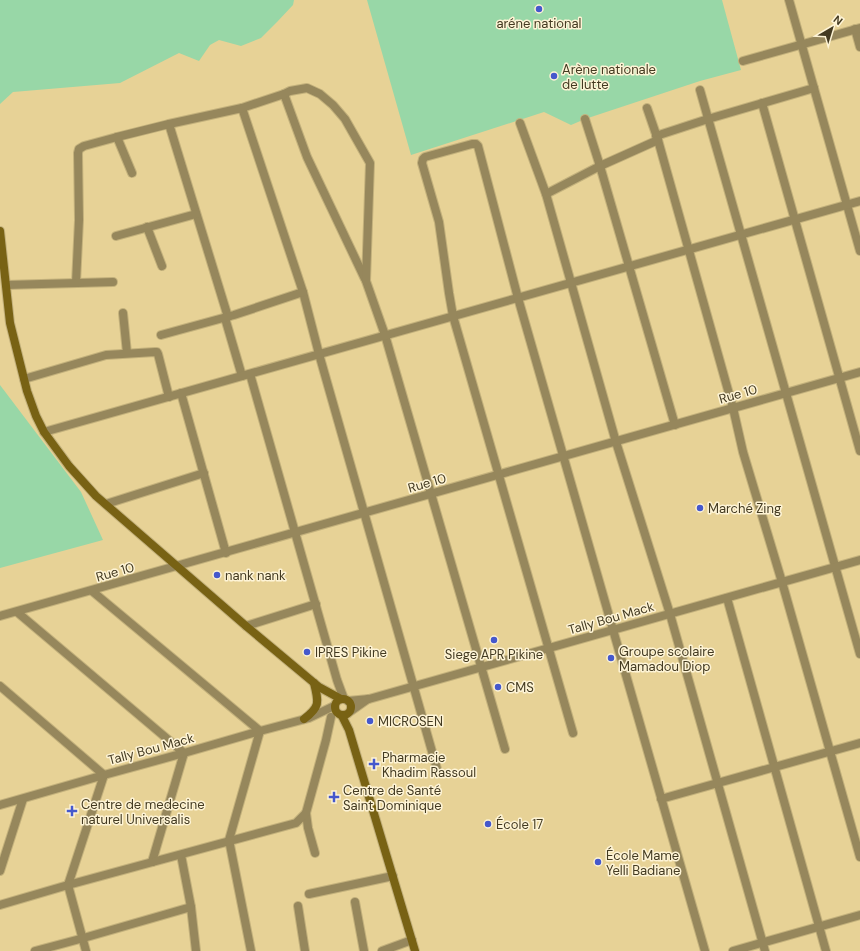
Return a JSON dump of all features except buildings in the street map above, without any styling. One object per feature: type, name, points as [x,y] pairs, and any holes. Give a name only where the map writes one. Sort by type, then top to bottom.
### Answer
[{"type":"street","points":[[789,0],[860,251]]},
{"type":"street","points":[[743,61],[858,29],[860,47]]},
{"type":"street","points":[[76,283],[79,220],[79,149],[84,146],[117,137],[242,108],[290,91],[307,88],[320,94],[333,105],[345,119],[370,163],[366,281]]},
{"type":"street","points":[[546,194],[657,138],[708,119],[814,88]]},
{"type":"street","points":[[700,90],[860,654]]},
{"type":"street","points":[[284,94],[307,157],[366,281],[385,335],[505,750]]},
{"type":"street","points":[[762,104],[860,450]]},
{"type":"street","points":[[242,108],[303,292],[319,354],[438,769]]},
{"type":"street","points":[[647,108],[657,138],[733,408],[743,452],[782,582],[860,857]]},
{"type":"street","points":[[585,119],[676,425]]},
{"type":"street","points":[[520,123],[546,194],[616,442],[670,614],[764,947]]},
{"type":"street","points":[[169,124],[227,317],[296,533],[337,680],[340,702],[335,710],[337,716],[349,730]]},
{"type":"street","points":[[117,137],[132,173]]},
{"type":"street","points":[[573,733],[453,316],[439,222],[422,163],[422,160],[425,157],[472,144],[476,144],[478,146],[518,298],[705,951]]},
{"type":"street","points":[[44,432],[860,201]]},
{"type":"street","points":[[116,236],[196,214]]},
{"type":"street","points":[[147,227],[162,266]]},
{"type":"street","points":[[0,231],[10,323],[30,402],[44,432],[69,466],[86,486],[246,626],[316,685],[340,702],[351,705],[349,730],[415,951]]},
{"type":"street","points":[[6,285],[113,282]]},
{"type":"street","points":[[161,335],[227,317],[303,292]]},
{"type":"street","points":[[123,313],[128,353]]},
{"type":"street","points":[[24,379],[106,355],[157,352],[169,397]]},
{"type":"street","name":"Rue 10","points":[[0,616],[860,372]]},
{"type":"street","points":[[181,393],[226,553]]},
{"type":"street","points":[[106,504],[204,473]]},
{"type":"street","name":"Tally Bou Mack","points":[[0,805],[307,718],[340,702],[369,699],[860,560]]},
{"type":"street","points":[[92,591],[260,731],[229,840],[251,951]]},
{"type":"street","points":[[727,598],[826,951]]},
{"type":"street","points":[[246,626],[316,604]]},
{"type":"street","points":[[17,612],[184,753],[152,862]]},
{"type":"street","points":[[307,718],[316,707],[318,698],[316,685]]},
{"type":"street","points":[[0,686],[104,775],[68,885],[86,951]]},
{"type":"street","name":"Tally Bou Mack","points":[[350,712],[369,699]]},
{"type":"street","points":[[337,716],[345,716],[350,712]]},
{"type":"street","points":[[315,853],[308,828],[306,813],[326,740],[337,716]]},
{"type":"street","name":"Tally Bou Mack","points":[[307,718],[337,716]]},
{"type":"street","points":[[661,799],[860,743]]},
{"type":"street","points":[[0,871],[23,799]]},
{"type":"street","points":[[0,905],[229,840],[296,823],[306,813]]},
{"type":"street","points":[[180,855],[191,907],[196,951]]},
{"type":"street","points":[[309,894],[392,876]]},
{"type":"street","points":[[355,902],[364,951]]},
{"type":"street","points":[[298,906],[305,951]]},
{"type":"street","points":[[35,951],[191,907]]},
{"type":"street","points":[[733,951],[764,947],[819,927],[860,915]]},
{"type":"street","points":[[382,951],[412,940]]},
{"type":"green space","points":[[0,0],[294,0],[293,5],[261,38],[241,46],[219,40],[210,45],[199,61],[179,53],[120,83],[13,92],[0,104]]},
{"type":"green space","name":"Arène nationale de lutte","points":[[367,0],[722,0],[741,70],[700,81],[571,125],[544,112],[411,155]]},
{"type":"green space","points":[[0,385],[81,492],[103,540],[0,568]]},
{"type":"place","name":"aréne national","points":[[539,9]]},
{"type":"place","name":"Arène nationale de lutte","points":[[554,76]]},
{"type":"place","name":"Marché Zing","points":[[700,508]]},
{"type":"place","name":"nank nank","points":[[217,575]]},
{"type":"place","name":"Siege APR Pikine","points":[[494,640]]},
{"type":"place","name":"IPRES Pikine","points":[[307,652]]},
{"type":"place","name":"Groupe scolaire Mamadou Diop","points":[[611,658]]},
{"type":"place","name":"CMS","points":[[498,687]]},
{"type":"place","name":"MICROSEN","points":[[370,721]]},
{"type":"place","name":"Pharmacie Khadim Rassoul","points":[[374,764]]},
{"type":"place","name":"Centre de Santé Saint Dominique","points":[[334,797]]},
{"type":"place","name":"Centre de medecine naturel Universalis","points":[[72,811]]},
{"type":"place","name":"École 17","points":[[488,824]]},
{"type":"place","name":"École Mame Yelli Badiane","points":[[598,862]]}]
